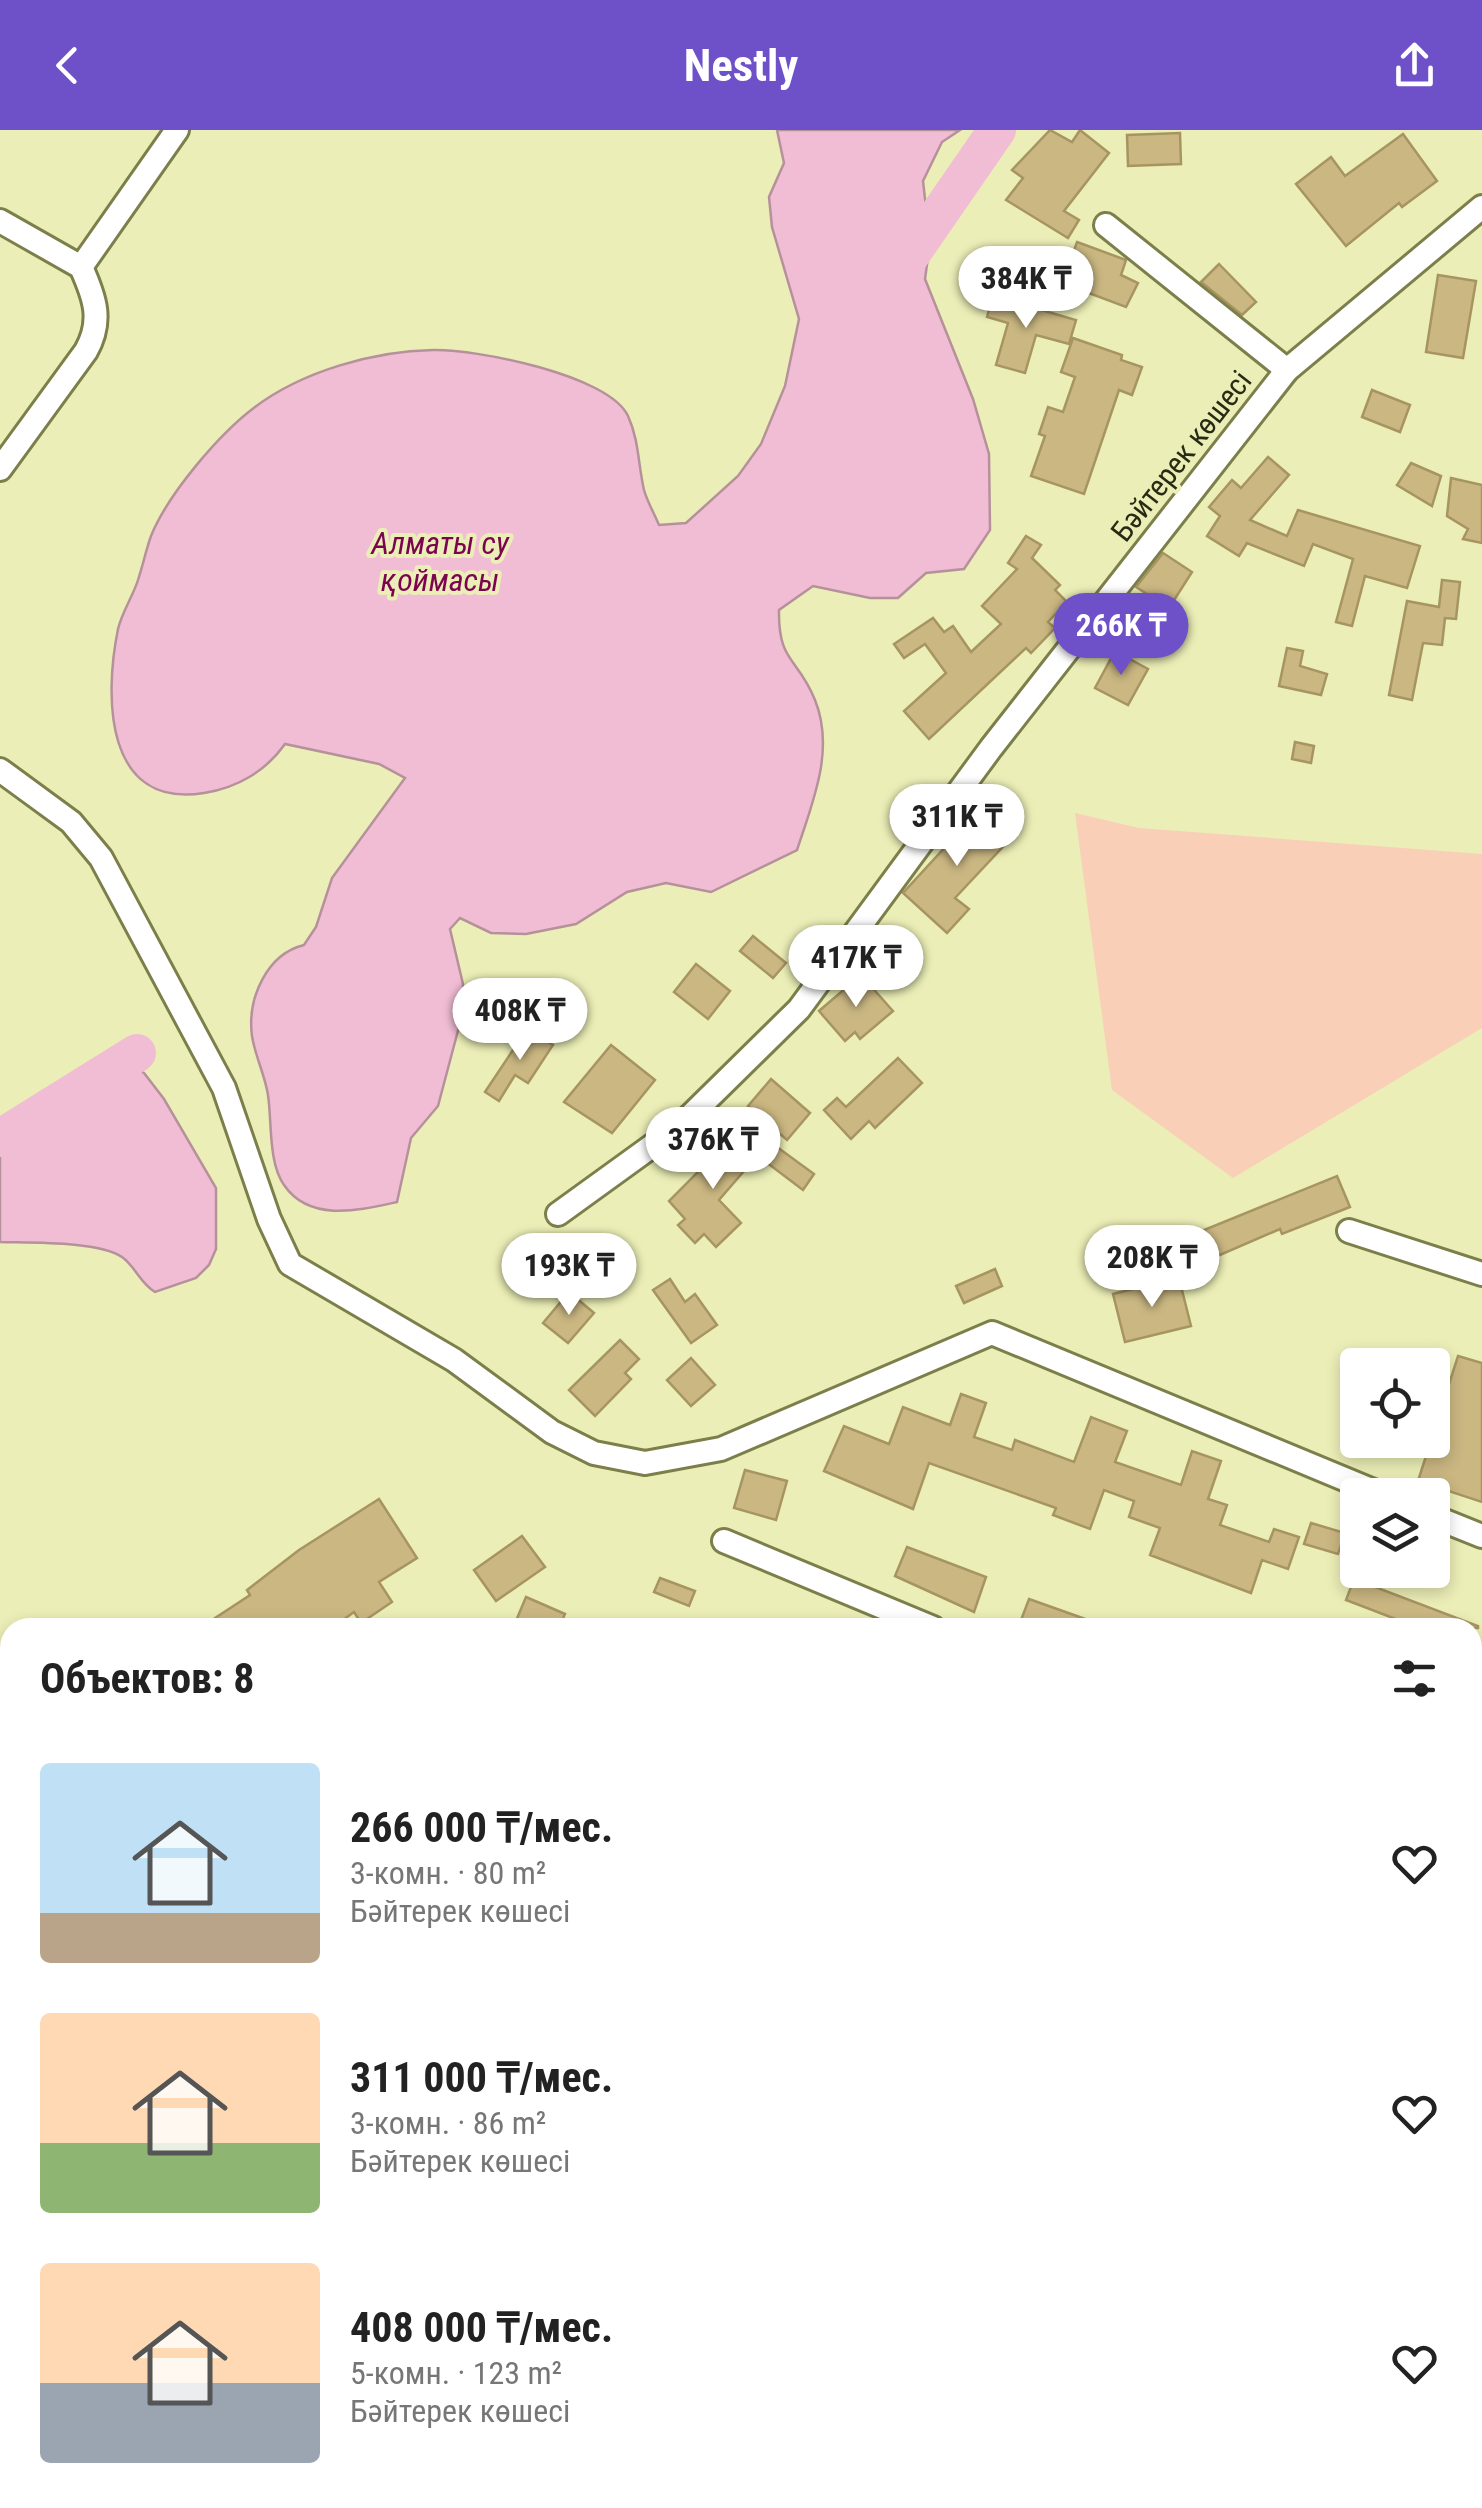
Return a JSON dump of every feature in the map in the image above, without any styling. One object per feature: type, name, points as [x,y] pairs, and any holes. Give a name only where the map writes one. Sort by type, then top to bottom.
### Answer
[{"type":"street","points":[[80,267],[177,130]]},
{"type":"street","name":"Бәйтерек көшесі","points":[[558,1214],[681,1124],[799,1009],[992,748],[1287,370],[1482,207]]},
{"type":"street","points":[[0,221],[80,267],[98,314],[98,331],[0,469]]},
{"type":"street","points":[[1106,226],[1287,370]]},
{"type":"street","points":[[0,770],[71,822],[101,858],[224,1088],[269,1218],[290,1264],[454,1360],[552,1432],[594,1453],[646,1462],[721,1449],[992,1333],[1342,1478]]},
{"type":"street","points":[[1349,1231],[1482,1274]]},
{"type":"street","points":[[1450,1523],[1482,1536]]},
{"type":"street","points":[[724,1541],[908,1618]]},
{"type":"shaded area","points":[[1075,813],[1139,828],[1482,854],[1482,1028],[1233,1178],[1112,1090]]},
{"type":"water","name":"Алматы су қоймасы","points":[[777,130],[960,130],[942,142],[923,181],[930,243],[925,279],[973,399],[989,454],[990,530],[964,569],[926,573],[898,598],[870,598],[813,586],[779,610],[785,650],[809,686],[821,719],[823,738],[820,775],[797,850],[711,892],[666,883],[627,892],[576,924],[526,934],[491,933],[460,918],[450,929],[463,984],[460,1023],[438,1106],[411,1138],[397,1202],[336,1211],[307,1205],[284,1185],[275,1165],[268,1095],[252,1036],[256,993],[280,958],[304,945],[316,927],[332,878],[405,778],[379,764],[285,744],[260,770],[216,791],[171,793],[147,784],[130,766],[119,743],[112,686],[118,629],[151,536],[169,502],[211,449],[274,394],[340,365],[387,354],[433,350],[479,354],[540,367],[596,388],[616,401],[632,425],[644,490],[659,525],[686,523],[738,476],[761,444],[785,386],[799,319],[772,227],[769,197],[784,163]]},
{"type":"water","points":[[121,1061],[144,1073],[164,1099],[216,1188],[216,1249],[209,1265],[196,1278],[155,1292],[127,1261],[111,1252],[63,1244],[0,1242],[0,1139],[45,1126],[68,1083]]},
{"type":"building","points":[[1050,130],[1072,142],[1080,130],[1109,153],[1064,211],[1079,220],[1068,238],[1006,200],[1023,178],[1012,170]]},
{"type":"building","points":[[1180,133],[1181,164],[1128,166],[1127,135]]},
{"type":"building","points":[[1403,134],[1437,181],[1402,207],[1399,203],[1346,246],[1296,184],[1331,157],[1345,176]]},
{"type":"building","points":[[1077,242],[1126,260],[1121,275],[1138,283],[1126,307],[1062,283]]},
{"type":"building","points":[[1219,264],[1256,302],[1242,315],[1201,282]]},
{"type":"building","points":[[1438,275],[1476,281],[1463,358],[1426,352]]},
{"type":"building","points":[[993,296],[1076,320],[1069,344],[1036,335],[1025,373],[996,365],[1008,323],[987,317]]},
{"type":"building","points":[[1073,338],[1122,355],[1121,360],[1142,367],[1132,395],[1119,390],[1084,494],[1031,476],[1045,436],[1039,434],[1048,407],[1063,412],[1075,377],[1061,372]]},
{"type":"building","points":[[1372,390],[1410,405],[1400,432],[1362,417]]},
{"type":"building","points":[[1268,457],[1289,475],[1250,520],[1287,536],[1298,510],[1420,546],[1407,588],[1365,576],[1352,626],[1336,622],[1353,559],[1313,544],[1304,566],[1247,543],[1239,556],[1207,536],[1220,516],[1209,507],[1232,480],[1241,488]]},
{"type":"building","points":[[1411,463],[1441,476],[1432,506],[1397,485]]},
{"type":"building","points":[[1451,478],[1482,485],[1482,543],[1463,539],[1468,529],[1447,516]]},
{"type":"building","points":[[1026,536],[1041,545],[1032,558],[1060,585],[1055,590],[1067,602],[1048,622],[1055,628],[1031,653],[1026,648],[929,739],[904,711],[946,673],[925,644],[904,658],[894,644],[933,618],[944,632],[953,626],[971,652],[1001,624],[982,606],[1017,569],[1008,563]]},
{"type":"building","points":[[1163,553],[1192,572],[1169,608],[1136,587]]},
{"type":"building","points":[[1442,580],[1460,582],[1456,619],[1445,618],[1442,645],[1423,643],[1412,700],[1389,695],[1407,601],[1439,607]]},
{"type":"building","points":[[1287,648],[1303,651],[1300,666],[1327,674],[1321,695],[1279,686]]},
{"type":"building","points":[[1115,651],[1148,669],[1128,705],[1095,688]]},
{"type":"building","points":[[1295,742],[1314,746],[1311,763],[1292,759]]},
{"type":"building","points":[[982,807],[1013,836],[955,898],[969,909],[947,933],[903,893]]},
{"type":"building","points":[[753,936],[786,963],[773,978],[740,951]]},
{"type":"building","points":[[696,964],[730,991],[708,1019],[674,992]]},
{"type":"building","points":[[861,975],[893,1011],[860,1039],[855,1032],[845,1041],[819,1011]]},
{"type":"building","points":[[527,1029],[553,1045],[528,1083],[515,1075],[499,1101],[485,1092]]},
{"type":"building","points":[[611,1045],[655,1080],[612,1133],[564,1102]]},
{"type":"building","points":[[898,1058],[922,1083],[875,1128],[869,1121],[851,1139],[824,1110],[837,1098],[846,1107]]},
{"type":"building","points":[[771,1079],[810,1113],[787,1140],[748,1106]]},
{"type":"building","points":[[727,1131],[757,1156],[719,1200],[741,1223],[716,1247],[704,1234],[695,1243],[678,1225],[685,1219],[669,1201],[704,1166],[700,1163]]},
{"type":"building","points":[[777,1147],[814,1174],[803,1190],[766,1162]]},
{"type":"building","points":[[1337,1176],[1350,1207],[1282,1234],[1280,1229],[1199,1264],[1187,1237]]},
{"type":"building","points":[[995,1269],[1002,1286],[964,1303],[956,1286]]},
{"type":"building","points":[[1179,1278],[1191,1326],[1125,1342],[1113,1294]]},
{"type":"building","points":[[670,1279],[685,1302],[695,1294],[717,1325],[691,1343],[653,1290]]},
{"type":"building","points":[[569,1292],[594,1313],[568,1343],[543,1323]]},
{"type":"building","points":[[620,1340],[639,1359],[625,1373],[631,1379],[595,1416],[569,1390]]},
{"type":"building","points":[[1458,1356],[1482,1363],[1482,1502],[1450,1492],[1450,1478],[1419,1478],[1425,1458],[1450,1458],[1450,1381]]},
{"type":"building","points":[[691,1358],[715,1385],[691,1406],[667,1380]]},
{"type":"building","points":[[961,1394],[986,1403],[974,1437],[1012,1450],[1015,1440],[1074,1462],[1091,1417],[1127,1431],[1115,1462],[1181,1485],[1192,1451],[1221,1461],[1208,1499],[1227,1505],[1220,1525],[1269,1542],[1274,1529],[1299,1537],[1288,1569],[1262,1560],[1251,1593],[1150,1555],[1160,1528],[1129,1517],[1134,1501],[1104,1490],[1090,1529],[1053,1515],[1056,1508],[929,1463],[913,1509],[824,1471],[844,1426],[889,1444],[903,1407],[950,1425]]},
{"type":"building","points":[[745,1470],[787,1481],[776,1520],[734,1508]]},
{"type":"building","points":[[379,1499],[417,1558],[379,1582],[392,1602],[368,1618],[358,1618],[354,1612],[346,1618],[215,1618],[250,1595],[247,1590],[299,1550]]},
{"type":"building","points":[[1311,1523],[1340,1532],[1338,1554],[1304,1544]]},
{"type":"building","points":[[522,1536],[545,1567],[496,1601],[474,1570]]},
{"type":"building","points":[[907,1547],[986,1577],[974,1612],[895,1576]]},
{"type":"building","points":[[660,1578],[695,1591],[689,1606],[654,1592]]},
{"type":"building","points":[[1351,1588],[1378,1588],[1457,1618],[1393,1618],[1346,1600]]},
{"type":"building","points":[[526,1597],[565,1614],[563,1618],[517,1618]]},
{"type":"building","points":[[1029,1599],[1082,1618],[1022,1618]]},
{"type":"waterway","points":[[901,269],[997,130]]},
{"type":"waterway","points":[[0,1138],[137,1053]]}]
